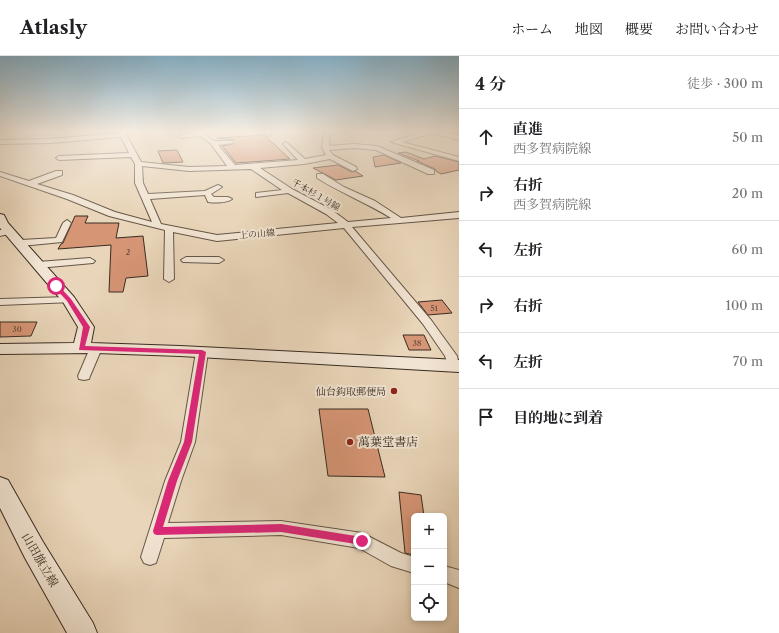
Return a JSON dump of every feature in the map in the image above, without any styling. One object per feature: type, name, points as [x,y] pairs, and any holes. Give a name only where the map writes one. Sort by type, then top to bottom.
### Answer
[{"type":"street","points":[[136,159],[138,164],[139,183],[158,226]]},
{"type":"street","points":[[226,159],[233,168]]},
{"type":"street","points":[[301,159],[304,162]]},
{"type":"street","points":[[138,164],[189,169],[233,168],[323,159]]},
{"type":"street","points":[[335,159],[353,169]]},
{"type":"street","points":[[402,159],[431,172]]},
{"type":"street","name":"千本杉１号線","points":[[253,167],[289,191],[329,212],[346,225]]},
{"type":"street","points":[[31,183],[59,173]]},
{"type":"street","name":"上の山線","points":[[0,174],[31,183],[112,214],[169,228],[218,252],[346,225],[459,215]]},
{"type":"street","points":[[320,176],[341,189],[372,203],[398,220]]},
{"type":"street","points":[[145,196],[207,193],[218,187]]},
{"type":"street","points":[[259,195],[289,191]]},
{"type":"street","points":[[207,193],[211,200],[228,199]]},
{"type":"street","points":[[21,243],[59,240],[67,224]]},
{"type":"street","points":[[0,349],[89,348],[202,352],[456,366],[451,356],[427,322],[346,225]]},
{"type":"street","points":[[3,226],[21,243],[69,300],[86,327],[89,348],[84,376]]},
{"type":"street","points":[[169,228],[169,279]]},
{"type":"street","points":[[186,260],[218,252]]},
{"type":"street","points":[[38,265],[90,261]]},
{"type":"street","points":[[0,302],[69,300]]},
{"type":"street","points":[[150,557],[173,481],[188,442],[202,352]]},
{"type":"street","name":"山田旗立線","points":[[0,486],[34,550],[83,633]]},
{"type":"street","points":[[157,531],[281,528],[362,541],[397,560],[411,564]]},
{"type":"street","points":[[447,575],[459,579]]},
{"type":"building","points":[[161,159],[181,159],[183,162],[163,163]]},
{"type":"building","points":[[233,159],[290,159],[236,163]]},
{"type":"building","points":[[373,159],[392,159],[401,163],[375,167]]},
{"type":"building","points":[[414,159],[447,159],[459,162],[459,170],[441,174],[435,169],[417,161],[419,161]]},
{"type":"building","points":[[338,165],[352,172],[355,171],[363,176],[336,180],[313,168]]},
{"type":"building","points":[[75,216],[88,216],[85,223],[119,223],[116,238],[143,236],[148,276],[126,278],[123,292],[109,292],[111,245],[58,249],[63,243]]},
{"type":"building","points":[[442,300],[452,313],[428,315],[418,302]]},
{"type":"building","points":[[0,322],[37,322],[31,336],[0,337]]},
{"type":"building","points":[[403,335],[424,335],[431,350],[409,350]]},
{"type":"building","name":"萬葉堂書店","points":[[319,409],[368,409],[385,477],[328,476]]},
{"type":"building","points":[[399,492],[421,495],[424,513],[411,513],[411,554],[405,553]]},
{"type":"place","name":"仙台鈎取郵便局","points":[[394,391]]},
{"type":"place","name":"萬葉堂書店","points":[[350,442]]},
{"type":"route","points":[[56,286],[69,300],[82,318],[86,327],[82,348],[180,350],[202,352],[188,442],[173,481],[157,531],[281,528],[362,541]]}]
